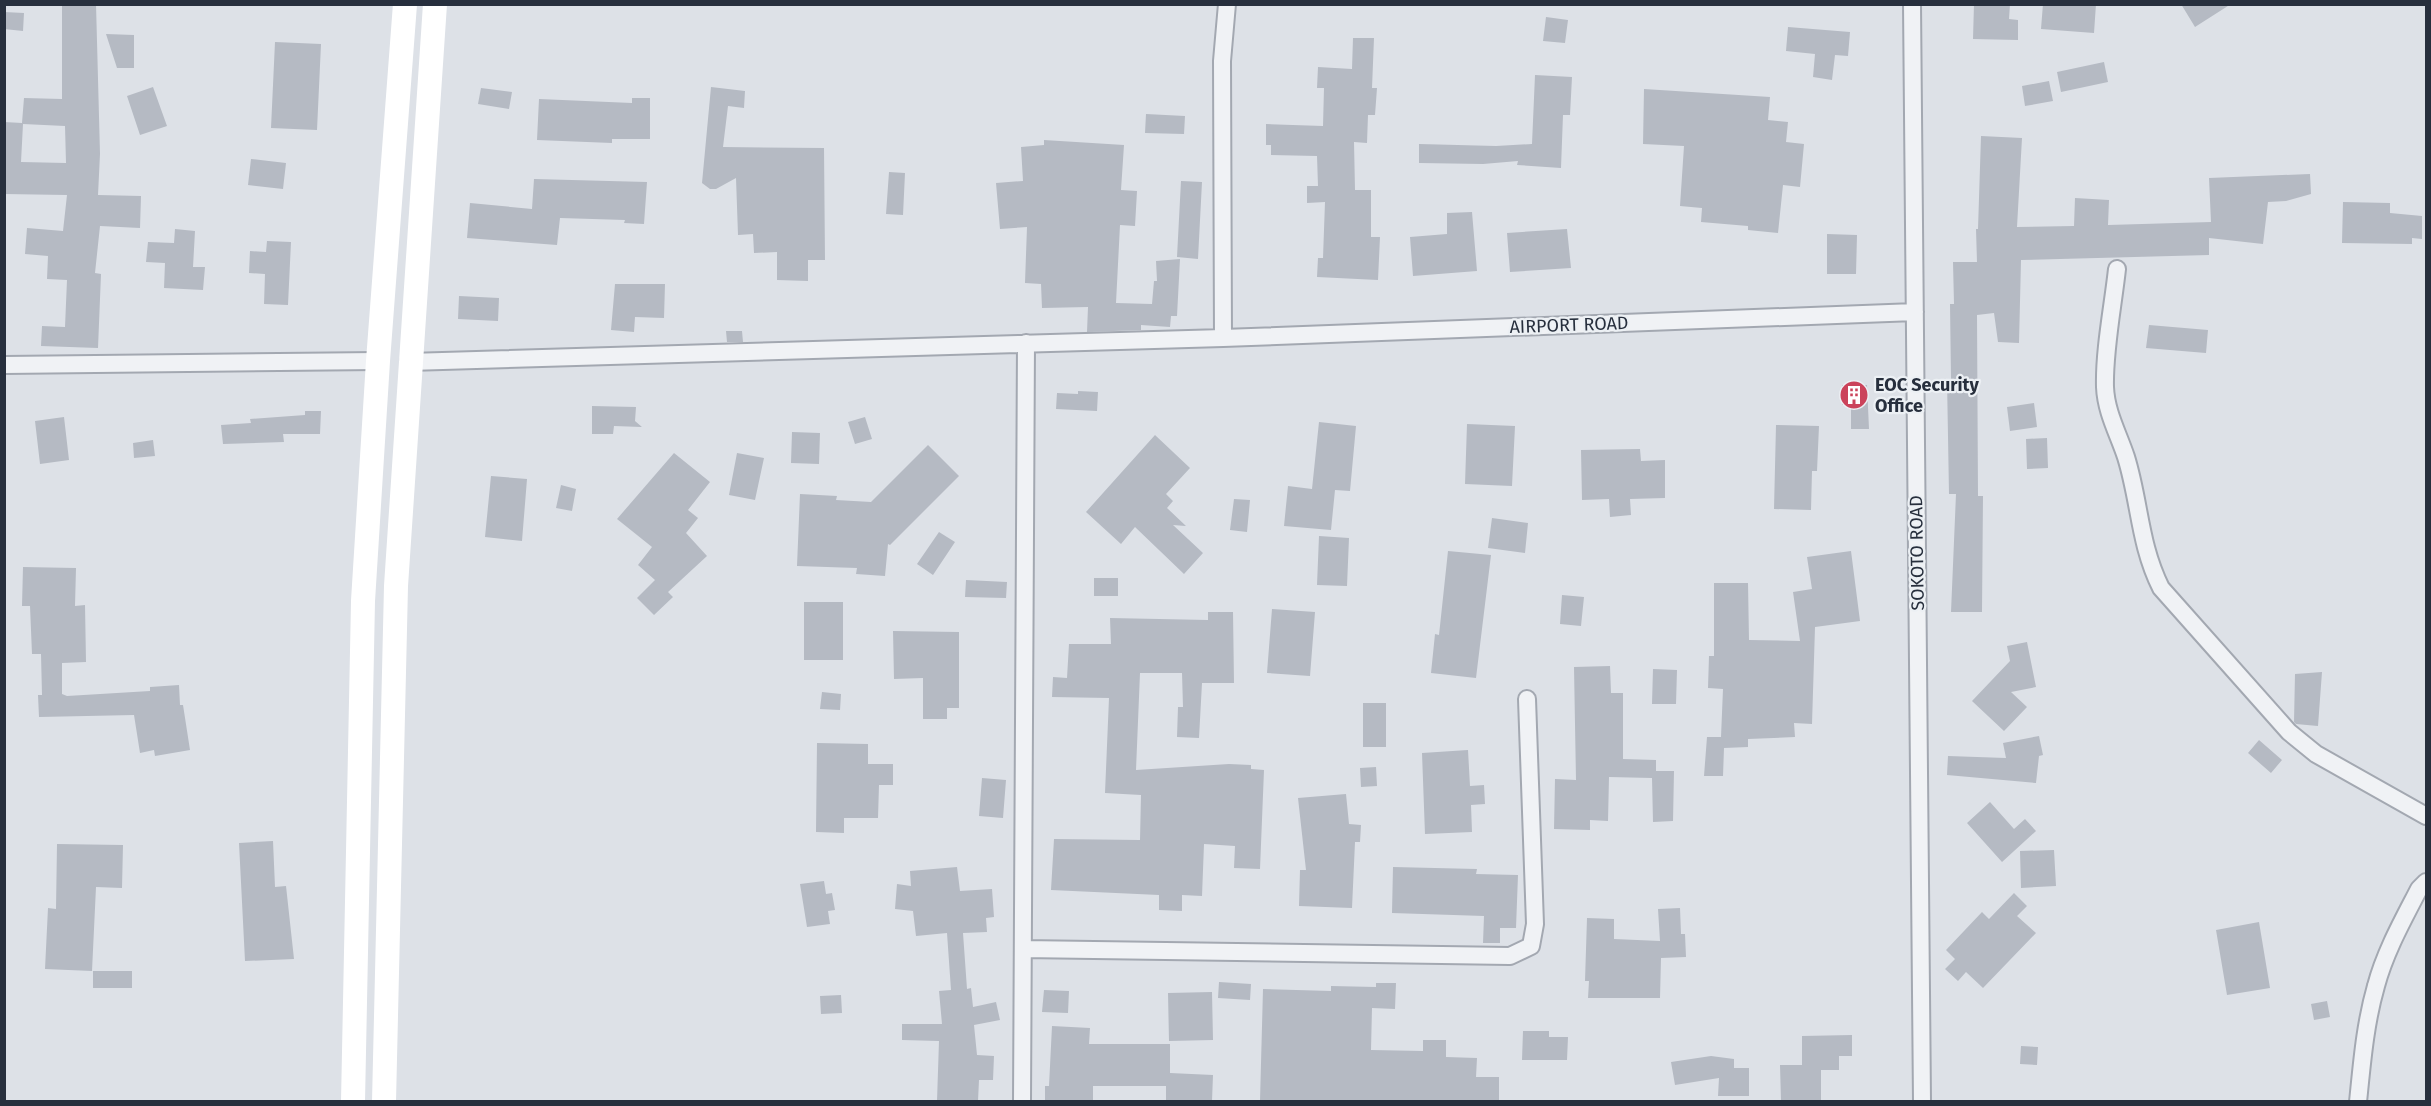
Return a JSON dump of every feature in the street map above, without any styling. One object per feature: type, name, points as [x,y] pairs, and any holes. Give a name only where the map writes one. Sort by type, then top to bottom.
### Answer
[{"type":"street","points":[[353,1101],[363,602],[378,361],[405,4]]},
{"type":"street","points":[[384,1101],[395,597],[409,362],[435,4]]},
{"type":"street","points":[[1223,338],[1222,61],[1227,4]]},
{"type":"street","name":"SOKOTO ROAD","points":[[1912,4],[1922,1101]]},
{"type":"street","points":[[2117,269],[2105,386],[2107,406],[2128,468],[2147,557],[2161,588],[2289,732],[2316,754],[2427,816]]},
{"type":"street","name":"AIRPORT ROAD","points":[[409,362],[1223,338],[1915,312]]},
{"type":"street","points":[[1022,1101],[1026,344]]},
{"type":"street","points":[[4,364],[378,361]]},
{"type":"street","points":[[1023,949],[1510,956],[1531,946],[1534,924],[1527,699]]},
{"type":"street","points":[[2358,1101],[2366,1029],[2376,985],[2392,941],[2419,889],[2427,882]]},
{"type":"building","points":[[62,4],[96,4],[100,154],[98,195],[141,196],[140,228],[100,226],[95,273],[101,274],[98,348],[41,346],[42,326],[65,327],[67,280],[47,279],[48,256],[25,254],[27,228],[63,231],[67,195],[4,194],[4,122],[22,123],[24,98],[62,99]],"holes":[[[23,124],[65,126],[66,163],[21,162]]]},
{"type":"building","points":[[1974,4],[2010,4],[2009,19],[2018,20],[2018,40],[1973,39]]},
{"type":"building","points":[[2043,4],[2096,4],[2094,33],[2041,29]]},
{"type":"building","points":[[2181,4],[2231,4],[2195,27]]},
{"type":"building","points":[[4,12],[24,13],[23,31],[4,29]]},
{"type":"building","points":[[1546,17],[1568,20],[1565,43],[1543,41]]},
{"type":"building","points":[[1788,27],[1850,32],[1848,56],[1835,55],[1832,80],[1813,77],[1815,54],[1786,51]]},
{"type":"building","points":[[106,34],[134,35],[134,68],[117,68]]},
{"type":"building","points":[[1353,38],[1374,38],[1372,88],[1377,88],[1375,115],[1368,115],[1367,143],[1354,142],[1355,190],[1371,190],[1371,237],[1380,237],[1378,280],[1317,277],[1318,258],[1323,258],[1325,202],[1307,203],[1307,186],[1318,186],[1317,156],[1271,155],[1271,145],[1266,145],[1266,124],[1323,126],[1324,88],[1317,88],[1318,67],[1352,69]]},
{"type":"building","points":[[275,42],[321,44],[317,130],[271,128]]},
{"type":"building","points":[[2104,62],[2108,82],[2061,92],[2057,72]]},
{"type":"building","points":[[1535,75],[1572,77],[1570,115],[1563,115],[1561,168],[1517,165],[1518,161],[1483,164],[1419,163],[1419,144],[1496,146],[1532,144]]},
{"type":"building","points":[[2049,81],[2053,101],[2025,106],[2022,86]]},
{"type":"building","points":[[153,87],[167,126],[140,135],[127,96]]},
{"type":"building","points":[[711,87],[745,91],[744,108],[728,106],[723,147],[824,148],[825,260],[808,260],[808,281],[777,280],[777,252],[754,253],[753,234],[738,235],[736,178],[716,189],[710,189],[702,183]]},
{"type":"building","points":[[481,88],[512,92],[509,109],[478,104]]},
{"type":"building","points":[[1644,89],[1770,97],[1768,120],[1788,122],[1786,142],[1804,144],[1800,187],[1783,185],[1778,233],[1748,230],[1748,226],[1701,222],[1702,208],[1680,206],[1684,146],[1643,144]]},
{"type":"building","points":[[632,98],[650,98],[650,139],[612,139],[612,143],[537,140],[539,99],[632,103]]},
{"type":"building","points":[[1146,114],[1185,116],[1184,134],[1145,133]]},
{"type":"building","points":[[1981,136],[2022,138],[2017,227],[2074,226],[2075,198],[2109,200],[2108,225],[2211,222],[2209,178],[2310,174],[2311,194],[2286,201],[2268,202],[2263,244],[2209,238],[2209,255],[2021,260],[2019,343],[1998,342],[1994,313],[1977,315],[1978,496],[1983,496],[1982,612],[1951,612],[1956,494],[1949,494],[1947,379],[1951,379],[1950,304],[1954,304],[1953,262],[1977,262],[1976,229],[1978,229]]},
{"type":"building","points":[[1044,140],[1124,145],[1121,190],[1137,191],[1135,226],[1120,225],[1116,303],[1152,304],[1154,281],[1157,281],[1156,261],[1180,259],[1177,316],[1171,316],[1170,327],[1141,325],[1141,330],[1087,332],[1088,307],[1042,308],[1041,284],[1025,283],[1027,227],[1000,229],[996,183],[1023,181],[1021,147],[1044,145]]},
{"type":"building","points":[[251,159],[286,163],[283,189],[248,185]]},
{"type":"building","points":[[889,172],[905,173],[903,215],[886,214]]},
{"type":"building","points":[[534,179],[647,182],[644,224],[624,223],[625,220],[560,218],[557,245],[467,238],[470,203],[532,209]]},
{"type":"building","points":[[1181,181],[1202,182],[1198,259],[1177,257]]},
{"type":"building","points":[[2343,202],[2390,203],[2390,213],[2422,216],[2422,239],[2412,238],[2412,244],[2342,243]]},
{"type":"building","points":[[1472,212],[1477,271],[1413,276],[1410,237],[1447,234],[1447,213]]},
{"type":"building","points":[[175,229],[195,231],[193,267],[205,267],[203,290],[164,288],[165,263],[146,262],[148,242],[174,243]]},
{"type":"building","points":[[1567,229],[1571,268],[1510,272],[1507,233]]},
{"type":"building","points":[[1827,234],[1857,235],[1856,274],[1827,274]]},
{"type":"building","points":[[267,241],[291,242],[288,305],[264,304],[265,274],[249,273],[250,251],[266,252]]},
{"type":"building","points":[[615,284],[665,284],[664,318],[635,317],[634,332],[611,330]]},
{"type":"building","points":[[459,296],[499,298],[498,321],[458,319]]},
{"type":"building","points":[[2149,325],[2208,330],[2206,353],[2146,348]]},
{"type":"building","points":[[726,331],[742,331],[743,342],[727,342]]},
{"type":"building","points":[[1842,385],[1867,385],[1869,429],[1851,429],[1851,405],[1842,405]]},
{"type":"building","points":[[1078,391],[1098,392],[1097,411],[1056,409],[1057,393],[1078,394]]},
{"type":"building","points":[[2034,403],[2037,427],[2010,431],[2007,407]]},
{"type":"building","points":[[592,406],[636,407],[635,421],[642,427],[614,426],[613,434],[592,434]]},
{"type":"building","points":[[305,411],[321,411],[320,434],[283,434],[284,442],[223,444],[221,425],[251,423],[250,419],[305,415]]},
{"type":"building","points":[[64,417],[69,460],[40,464],[35,421]]},
{"type":"building","points":[[865,417],[872,439],[855,444],[848,422]]},
{"type":"building","points":[[1319,422],[1356,426],[1350,491],[1335,490],[1331,530],[1284,526],[1288,486],[1312,489]]},
{"type":"building","points":[[1467,424],[1515,426],[1512,486],[1465,484]]},
{"type":"building","points":[[1776,425],[1819,426],[1817,471],[1812,471],[1811,510],[1774,509]]},
{"type":"building","points":[[792,432],[820,433],[819,464],[791,463]]},
{"type":"building","points":[[1155,435],[1190,468],[1166,494],[1173,501],[1167,508],[1186,526],[1173,525],[1203,553],[1184,574],[1135,527],[1121,544],[1086,512]]},
{"type":"building","points":[[2047,438],[2048,468],[2027,469],[2026,439]]},
{"type":"building","points":[[153,440],[155,456],[134,458],[133,443]]},
{"type":"building","points":[[928,445],[959,476],[890,545],[888,544],[885,576],[856,574],[857,568],[797,566],[800,494],[837,496],[836,500],[871,502]]},
{"type":"building","points":[[1640,449],[1641,461],[1665,460],[1665,498],[1630,499],[1631,515],[1610,517],[1609,499],[1582,500],[1581,450]]},
{"type":"building","points":[[674,453],[710,482],[688,510],[698,518],[686,533],[707,556],[668,592],[673,597],[654,615],[637,598],[655,580],[638,565],[652,547],[617,519]]},
{"type":"building","points":[[737,453],[764,458],[755,500],[729,495]]},
{"type":"building","points":[[491,476],[527,479],[522,541],[485,537]]},
{"type":"building","points":[[561,485],[576,489],[572,511],[556,508]]},
{"type":"building","points":[[1234,499],[1250,500],[1247,532],[1230,530]]},
{"type":"building","points":[[1492,518],[1528,523],[1525,553],[1488,548]]},
{"type":"building","points":[[939,532],[955,542],[933,575],[917,564]]},
{"type":"building","points":[[1319,536],[1349,538],[1347,586],[1317,585]]},
{"type":"building","points":[[1448,551],[1491,555],[1476,678],[1431,673],[1435,634],[1439,635]]},
{"type":"building","points":[[1851,551],[1860,621],[1815,627],[1812,724],[1794,723],[1795,737],[1748,739],[1748,747],[1724,748],[1723,776],[1704,776],[1707,737],[1721,737],[1723,689],[1708,688],[1709,656],[1714,656],[1714,583],[1748,583],[1749,640],[1800,641],[1793,592],[1812,589],[1807,557]]},
{"type":"building","points":[[23,567],[76,568],[75,606],[85,605],[86,662],[62,663],[62,694],[67,696],[150,691],[150,687],[179,685],[180,705],[183,705],[190,750],[155,756],[154,750],[140,753],[134,715],[39,717],[38,695],[42,695],[41,654],[32,654],[30,606],[22,606]]},
{"type":"building","points":[[1094,578],[1118,578],[1118,596],[1094,596]]},
{"type":"building","points":[[966,580],[1007,582],[1006,598],[965,597]]},
{"type":"building","points":[[1562,595],[1584,597],[1581,626],[1560,624]]},
{"type":"building","points":[[804,602],[843,602],[843,660],[804,660]]},
{"type":"building","points":[[1272,609],[1315,612],[1310,676],[1267,673]]},
{"type":"building","points":[[1208,612],[1233,612],[1234,683],[1202,683],[1199,738],[1177,737],[1178,707],[1183,707],[1182,673],[1140,673],[1136,770],[1229,764],[1251,765],[1251,769],[1264,770],[1260,869],[1234,868],[1235,846],[1204,844],[1202,896],[1182,895],[1182,911],[1159,910],[1159,895],[1051,890],[1054,839],[1140,840],[1141,795],[1105,793],[1109,698],[1052,697],[1053,677],[1067,678],[1069,644],[1111,644],[1110,618],[1208,620]]},
{"type":"building","points":[[893,631],[959,632],[959,708],[947,708],[947,719],[923,719],[923,678],[894,679]]},
{"type":"building","points":[[2027,642],[2036,687],[2011,692],[2027,707],[2004,731],[1972,701],[2010,661],[2007,646]]},
{"type":"building","points":[[1610,666],[1611,693],[1623,693],[1623,759],[1656,760],[1656,771],[1674,771],[1673,821],[1653,822],[1652,778],[1609,777],[1608,821],[1590,820],[1590,830],[1554,829],[1555,779],[1576,780],[1574,667]]},
{"type":"building","points":[[1653,669],[1677,670],[1676,704],[1652,704]]},
{"type":"building","points":[[2322,672],[2318,726],[2296,724],[2294,722],[2295,674]]},
{"type":"building","points":[[822,692],[841,694],[840,710],[820,709]]},
{"type":"building","points":[[1363,703],[1386,703],[1386,747],[1363,747]]},
{"type":"building","points":[[2039,736],[2043,755],[2039,756],[2036,783],[1947,775],[1948,756],[2006,758],[2003,743]]},
{"type":"building","points":[[2259,740],[2282,760],[2271,773],[2248,753]]},
{"type":"building","points":[[817,743],[868,744],[868,764],[893,764],[893,785],[879,785],[878,818],[844,818],[844,833],[816,832]]},
{"type":"building","points":[[1468,750],[1470,786],[1484,785],[1485,804],[1471,805],[1472,832],[1425,834],[1422,753]]},
{"type":"building","points":[[1376,767],[1377,786],[1361,787],[1360,768]]},
{"type":"building","points":[[982,778],[1006,780],[1003,818],[979,816]]},
{"type":"building","points":[[1346,794],[1349,824],[1361,825],[1360,842],[1355,842],[1352,908],[1299,906],[1300,870],[1306,870],[1298,798]]},
{"type":"building","points":[[1990,802],[2014,829],[2025,819],[2036,831],[2002,862],[1967,823]]},
{"type":"building","points":[[273,841],[275,887],[286,886],[294,959],[245,961],[239,843]]},
{"type":"building","points":[[57,844],[123,845],[122,888],[96,887],[92,971],[45,969],[48,908],[56,909]]},
{"type":"building","points":[[2054,850],[2056,886],[2021,888],[2020,851]]},
{"type":"building","points":[[957,867],[960,891],[992,889],[994,917],[986,918],[987,932],[963,933],[967,989],[971,988],[973,1007],[996,1002],[1000,1020],[974,1025],[977,1055],[994,1056],[993,1080],[979,1080],[978,1101],[937,1101],[939,1041],[902,1040],[902,1024],[942,1024],[939,991],[951,990],[947,933],[916,936],[913,911],[895,909],[897,884],[911,886],[910,871]]},
{"type":"building","points":[[1393,867],[1477,869],[1476,874],[1518,875],[1516,928],[1500,928],[1500,943],[1483,943],[1484,916],[1392,913]]},
{"type":"building","points":[[824,881],[826,894],[832,893],[835,910],[828,911],[830,924],[807,927],[800,884]]},
{"type":"building","points":[[2014,893],[2027,906],[2017,916],[2036,933],[1983,988],[1966,972],[1958,981],[1945,969],[1955,959],[1946,950],[1982,912],[1989,919]]},
{"type":"building","points":[[1680,908],[1681,934],[1685,934],[1686,957],[1661,958],[1660,998],[1588,998],[1589,981],[1585,981],[1587,918],[1614,919],[1614,939],[1660,941],[1658,909]]},
{"type":"building","points":[[2259,922],[2270,988],[2227,995],[2216,930]]},
{"type":"building","points":[[93,971],[132,971],[132,988],[93,988]]},
{"type":"building","points":[[1219,982],[1251,984],[1250,1000],[1218,998]]},
{"type":"building","points":[[1376,983],[1396,983],[1395,1009],[1372,1008],[1371,1050],[1423,1051],[1423,1040],[1446,1040],[1446,1057],[1477,1058],[1476,1077],[1499,1077],[1499,1101],[1260,1101],[1263,989],[1331,991],[1331,986],[1376,987]]},
{"type":"building","points":[[1044,990],[1069,991],[1068,1013],[1042,1012]]},
{"type":"building","points":[[1212,992],[1213,1040],[1169,1041],[1168,993]]},
{"type":"building","points":[[841,995],[842,1013],[821,1014],[820,996]]},
{"type":"building","points":[[2327,1001],[2330,1017],[2314,1020],[2311,1004]]},
{"type":"building","points":[[1052,1026],[1090,1028],[1089,1044],[1170,1044],[1170,1073],[1213,1075],[1212,1101],[1166,1101],[1166,1086],[1093,1086],[1093,1101],[1045,1101],[1045,1086],[1049,1086]]},
{"type":"building","points":[[1523,1031],[1549,1031],[1549,1037],[1568,1037],[1567,1060],[1522,1060]]},
{"type":"building","points":[[1852,1035],[1852,1056],[1839,1056],[1839,1070],[1821,1070],[1821,1101],[1781,1101],[1780,1065],[1802,1065],[1802,1036]]},
{"type":"building","points":[[2021,1046],[2038,1047],[2037,1065],[2020,1064]]},
{"type":"building","points":[[1711,1056],[1734,1059],[1734,1068],[1749,1068],[1749,1096],[1718,1096],[1719,1078],[1675,1085],[1671,1062]]},
{"type":"place","name":"EOC Security Office","points":[[1854,395]]}]
